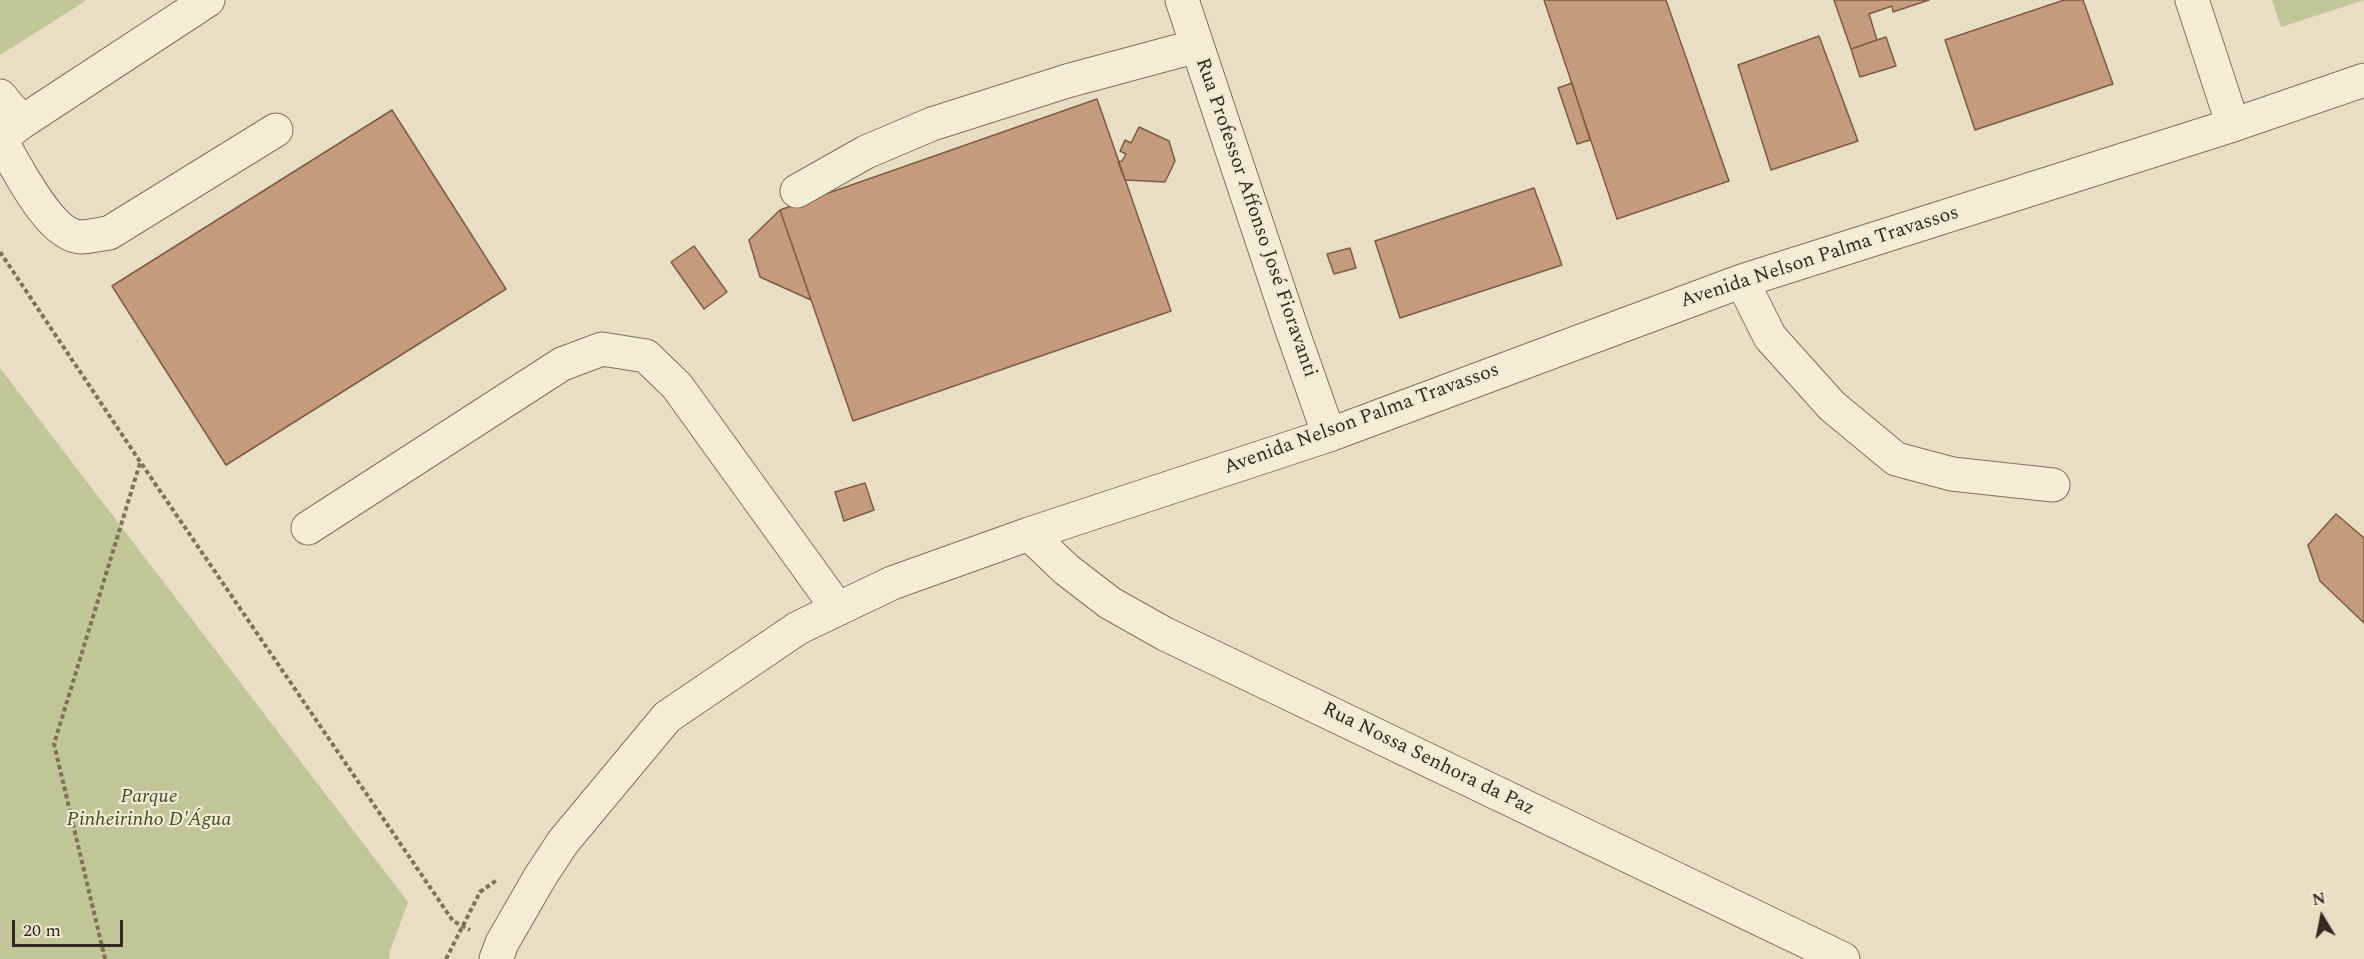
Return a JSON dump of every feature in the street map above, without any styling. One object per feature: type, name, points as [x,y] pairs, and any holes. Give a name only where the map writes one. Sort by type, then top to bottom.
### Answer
[{"type":"street","points":[[11,131],[208,0]]},
{"type":"street","name":"Rua Professor Affonso José Fioravanti","points":[[1182,0],[1329,435]]},
{"type":"street","points":[[2192,0],[2233,124]]},
{"type":"street","points":[[796,191],[866,152],[932,124],[1067,81],[1197,46]]},
{"type":"street","name":"Avenida Nelson Palma Travassos","points":[[499,951],[540,877],[563,842],[667,717],[798,628],[892,583],[1029,534],[1329,435],[1742,281],[2364,80]]},
{"type":"street","points":[[0,96],[11,131],[47,215],[65,232],[80,237],[109,233],[276,130]]},
{"type":"street","points":[[1742,281],[1770,337],[1832,406],[1896,459],[1952,474],[2053,485]]},
{"type":"street","points":[[308,528],[562,363],[602,350],[646,356],[677,386],[838,609]]},
{"type":"street","name":"Rua Nossa Senhora da Paz","points":[[1029,534],[1067,570],[1110,603],[1165,633],[1843,959]]},
{"type":"path","points":[[0,252],[453,921],[499,951]]},
{"type":"path","points":[[105,959],[54,744],[141,463]]},
{"type":"green space","points":[[0,0],[87,0],[0,55]]},
{"type":"green space","points":[[2272,0],[2364,0],[2281,27]]},
{"type":"green space","name":"Parque Pinheirinho D'Água","points":[[0,368],[408,902],[389,959],[0,959]]},
{"type":"building","points":[[1544,0],[1666,0],[1729,181],[1617,219]]},
{"type":"building","points":[[1834,0],[1929,0],[1893,12],[1892,6],[1869,14],[1877,40],[1851,49]]},
{"type":"building","points":[[2064,0],[2083,0],[2113,84],[1975,130],[1945,40]]},
{"type":"building","points":[[1819,36],[1858,141],[1771,170],[1738,65]]},
{"type":"building","points":[[1886,37],[1896,66],[1860,77],[1851,49]]},
{"type":"building","points":[[1572,83],[1590,140],[1577,144],[1558,88]]},
{"type":"building","points":[[1097,99],[1171,311],[853,421],[780,210]]},
{"type":"building","points":[[392,110],[506,289],[226,465],[112,286]]},
{"type":"building","points":[[1139,127],[1169,141],[1175,161],[1165,182],[1125,180],[1118,162],[1122,161],[1126,154],[1120,151],[1125,140],[1131,143]]},
{"type":"building","points":[[1534,188],[1562,265],[1400,318],[1375,241]]},
{"type":"building","points":[[780,210],[811,300],[760,277],[749,240]]},
{"type":"building","points":[[694,246],[727,292],[704,309],[671,262]]},
{"type":"building","points":[[1350,248],[1356,268],[1334,274],[1327,254]]},
{"type":"building","points":[[865,483],[874,510],[844,521],[835,492]]},
{"type":"building","points":[[2336,514],[2364,538],[2364,623],[2320,581],[2308,545]]}]
